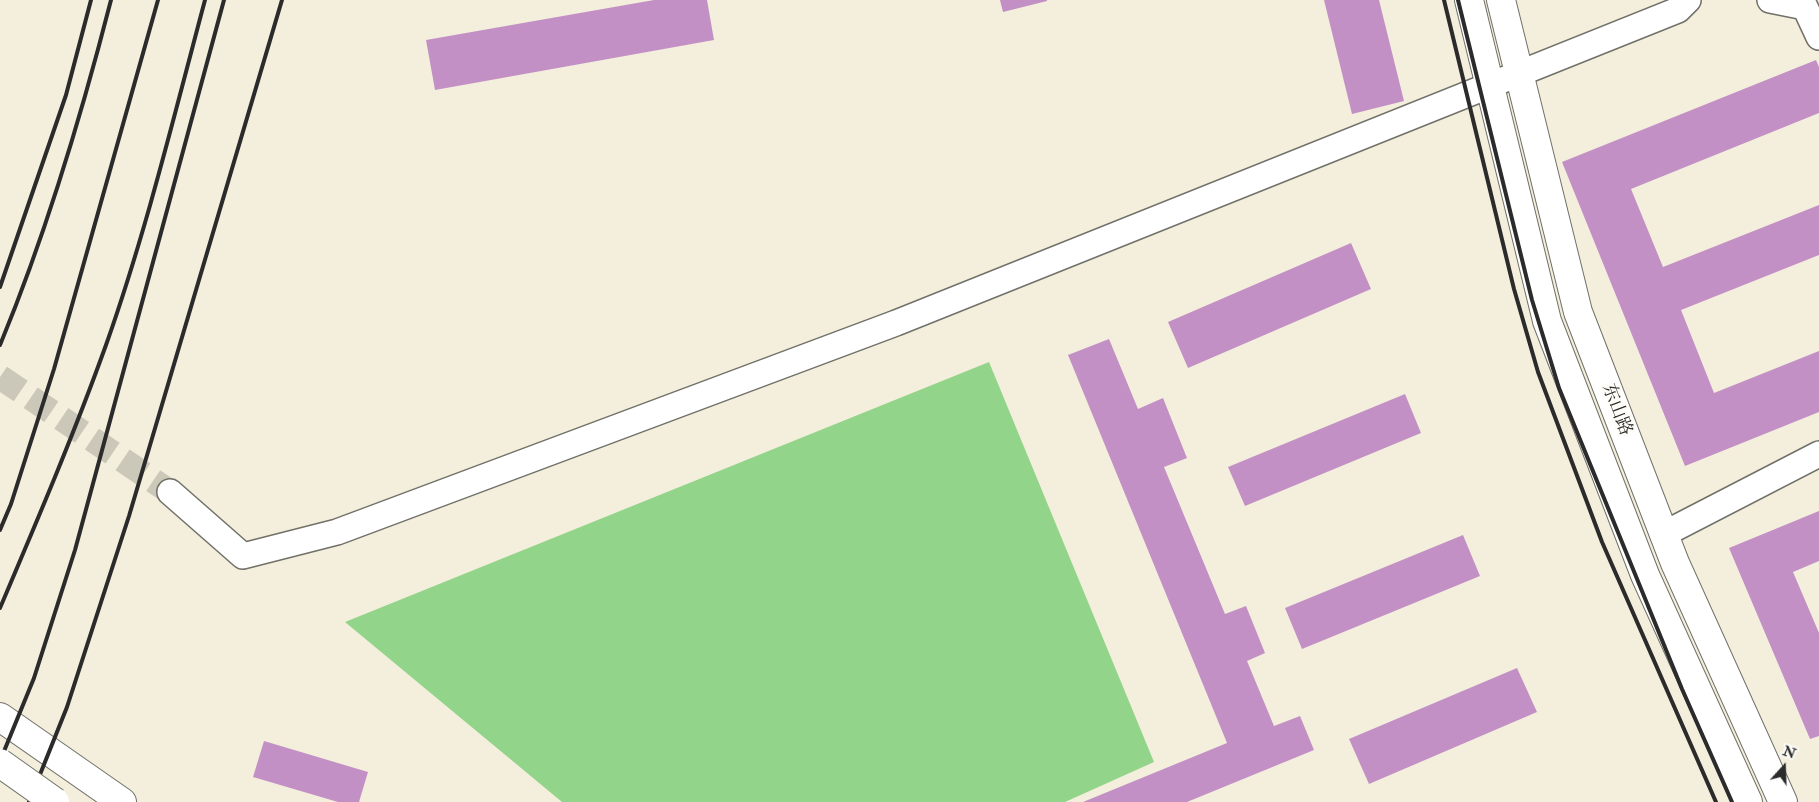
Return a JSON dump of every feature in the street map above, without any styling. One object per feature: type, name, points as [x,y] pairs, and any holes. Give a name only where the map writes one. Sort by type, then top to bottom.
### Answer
[{"type":"main road","name":"东山路","points":[[1469,0],[1547,321],[1645,575],[1748,802]]},
{"type":"main road","name":"东山路","points":[[1501,0],[1578,312],[1664,534],[1783,802]]},
{"type":"main road","points":[[0,717],[122,802]]},
{"type":"main road","points":[[0,763],[56,802]]},
{"type":"street","points":[[170,492],[243,556],[338,532],[896,323],[1678,10],[1688,0]]},
{"type":"street","points":[[1770,0],[1805,7],[1819,36]]},
{"type":"street","points":[[1664,534],[1819,454]]},
{"type":"green space","points":[[989,362],[1154,762],[1065,802],[562,802],[345,622]]},
{"type":"building","points":[[654,0],[707,0],[714,40],[435,90],[426,40]]},
{"type":"building","points":[[1000,0],[1047,0],[1047,1],[1003,12]]},
{"type":"building","points":[[1324,0],[1379,0],[1404,101],[1352,114]]},
{"type":"building","points":[[1816,60],[1819,67],[1819,113],[1631,189],[1663,267],[1819,205],[1819,255],[1681,310],[1714,393],[1819,351],[1819,412],[1685,466],[1562,162]]},
{"type":"building","points":[[1351,243],[1371,289],[1188,368],[1168,322]]},
{"type":"building","points":[[1109,339],[1138,409],[1163,398],[1187,458],[1164,467],[1225,614],[1246,606],[1265,653],[1247,661],[1274,726],[1300,716],[1314,750],[1187,802],[1083,802],[1227,743],[1068,355]]},
{"type":"building","points":[[1405,394],[1421,433],[1245,506],[1228,467]]},
{"type":"building","points":[[1819,511],[1819,561],[1793,572],[1819,633],[1819,736],[1810,739],[1729,548]]},
{"type":"building","points":[[1463,535],[1480,576],[1302,649],[1285,608]]},
{"type":"building","points":[[1517,668],[1537,712],[1369,784],[1349,739]]},
{"type":"building","points":[[264,741],[368,772],[359,802],[338,802],[253,777]]},
{"type":"tunnel","points":[[0,377],[170,492]]},
{"type":"railway","points":[[0,287],[66,95],[91,0]]},
{"type":"railway","points":[[0,345],[33,261],[61,175],[111,0]]},
{"type":"railway","points":[[0,530],[11,504],[54,369],[158,0]]},
{"type":"railway","points":[[0,608],[68,444],[106,345],[134,260],[159,174],[205,0]]},
{"type":"railway","points":[[0,761],[34,678],[75,550],[224,0]]},
{"type":"railway","points":[[29,802],[67,707],[129,516],[282,0]]},
{"type":"railway","points":[[1444,0],[1514,289],[1538,372],[1602,542],[1716,802]]},
{"type":"railway","points":[[1458,0],[1532,300],[1559,388],[1682,689],[1732,802]]}]
